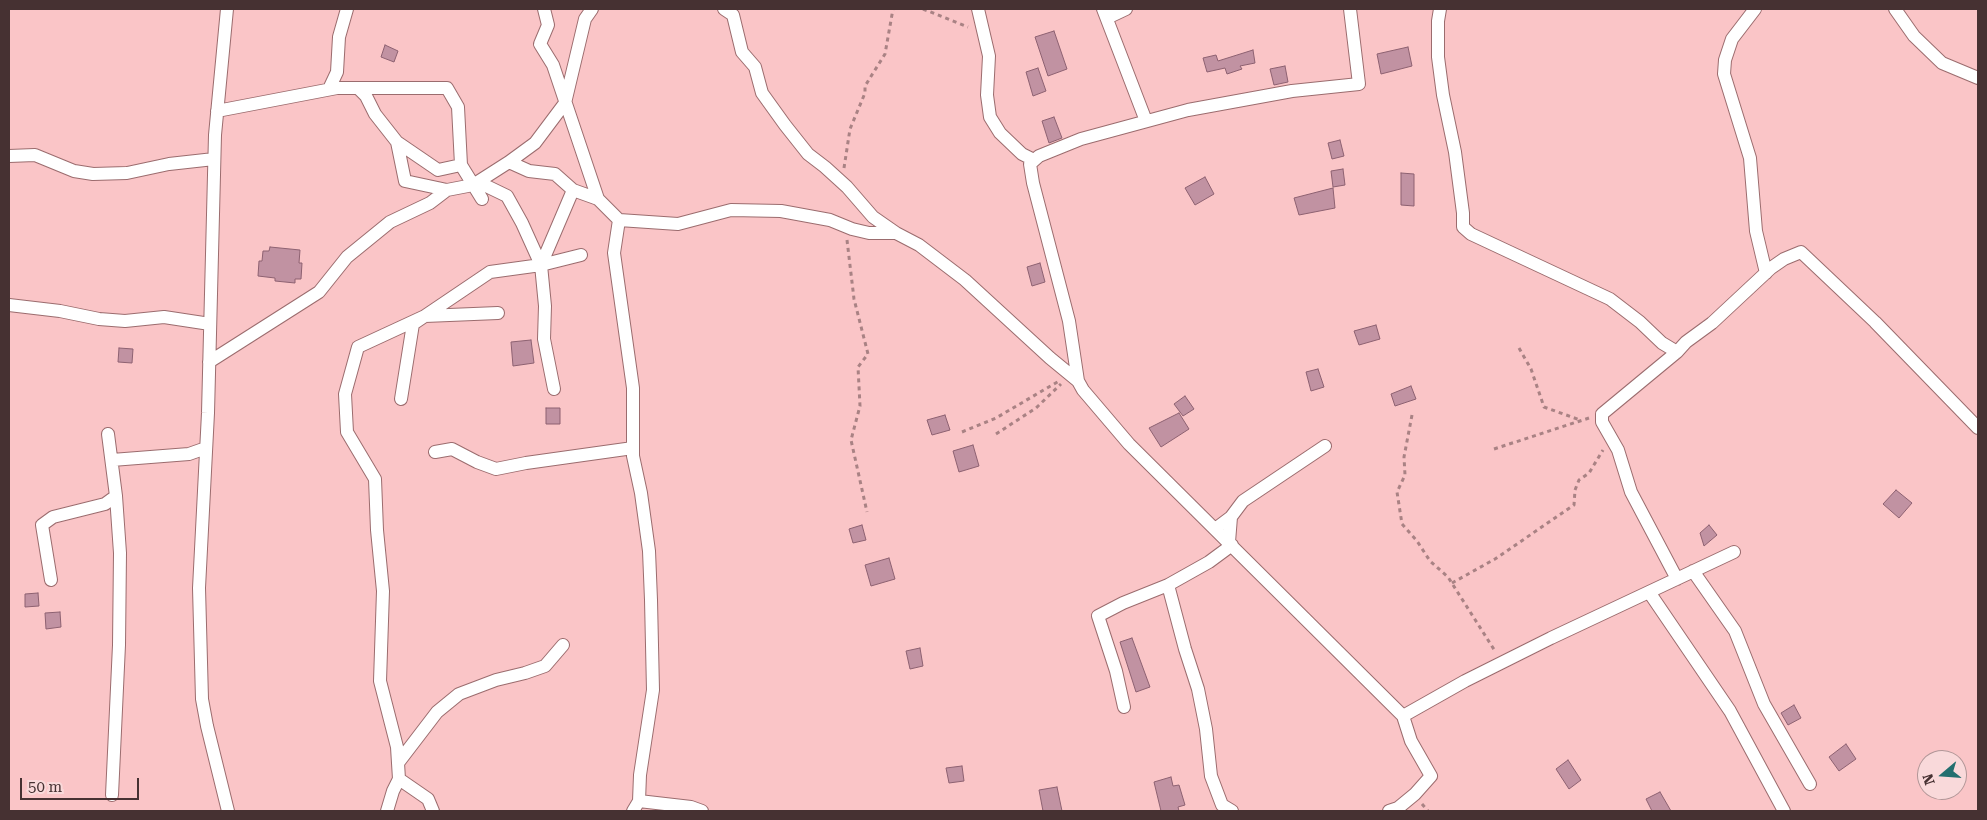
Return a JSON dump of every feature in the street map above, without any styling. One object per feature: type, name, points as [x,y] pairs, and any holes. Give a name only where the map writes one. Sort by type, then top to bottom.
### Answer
[{"type":"street","points":[[227,9],[214,159],[206,448],[199,588],[202,699],[206,726],[228,811]]},
{"type":"street","points":[[329,89],[337,72],[339,38],[346,9]]},
{"type":"street","points":[[544,9],[548,25],[540,44],[553,65],[598,199]]},
{"type":"street","points":[[209,362],[319,292],[346,257],[390,222],[430,203],[447,190],[476,183],[535,143],[565,103],[585,20],[592,9]]},
{"type":"street","points":[[724,9],[733,15],[742,52],[755,68],[762,93],[808,154],[839,180],[873,217],[896,233],[919,245],[964,280],[1074,378],[1129,444],[1403,716],[1411,741],[1431,776],[1398,808],[1389,811]]},
{"type":"street","points":[[978,9],[989,56],[987,95],[990,117],[1000,133],[1011,144],[1022,154],[1034,160]]},
{"type":"street","points":[[1126,9],[1105,13],[1146,122]]},
{"type":"street","points":[[1074,378],[1069,320],[1033,183],[1030,164],[1053,150],[1081,139],[1188,110],[1282,93],[1359,84],[1350,9]]},
{"type":"street","points":[[1440,9],[1438,56],[1443,95],[1456,152],[1463,227],[1470,234],[1610,299],[1640,322],[1662,343],[1677,352]]},
{"type":"street","points":[[1755,9],[1732,39],[1725,60],[1724,74],[1750,158],[1756,231],[1766,272]]},
{"type":"street","points":[[1894,9],[1914,36],[1942,63],[1978,78]]},
{"type":"street","points":[[358,88],[366,96],[375,114],[397,142],[438,170],[461,165]]},
{"type":"street","points":[[217,112],[329,89],[447,88],[458,108],[461,165],[476,183],[482,199]]},
{"type":"street","points":[[397,142],[405,181],[447,190]]},
{"type":"street","points":[[9,156],[35,156],[74,171],[93,174],[127,173],[169,164],[214,159]]},
{"type":"street","points":[[509,162],[529,171],[555,174],[573,190],[598,199],[619,220],[678,224],[731,210],[781,211],[830,220],[870,233],[896,233]]},
{"type":"street","points":[[476,183],[507,196],[522,223],[541,265],[545,306],[544,339],[554,389]]},
{"type":"street","points":[[541,265],[573,190]]},
{"type":"street","points":[[619,220],[614,253],[633,388],[632,456],[641,492],[649,551],[652,648],[652,690],[636,806],[691,807],[702,811]]},
{"type":"street","points":[[1678,579],[1631,492],[1618,450],[1602,422],[1602,414],[1677,352],[1686,342],[1712,323],[1766,272],[1784,259],[1801,252],[1875,322],[1978,428]]},
{"type":"street","points":[[401,399],[414,324],[490,272],[541,265],[581,255]]},
{"type":"street","points":[[9,305],[60,311],[99,319],[125,321],[164,317],[210,324]]},
{"type":"street","points":[[387,811],[393,791],[400,779],[397,747],[380,681],[383,591],[377,530],[375,479],[347,432],[345,394],[358,347],[425,316],[498,313]]},
{"type":"street","points":[[108,434],[116,496],[120,552],[119,645],[112,795]]},
{"type":"street","points":[[1215,529],[1231,517],[1243,500],[1325,446]]},
{"type":"street","points":[[112,460],[189,454],[206,448]]},
{"type":"street","points":[[435,452],[452,449],[496,469],[633,448]]},
{"type":"street","points":[[50,580],[42,525],[53,517],[105,504],[116,496]]},
{"type":"street","points":[[1124,707],[1116,671],[1098,616],[1123,603],[1168,585],[1209,562],[1230,544],[1231,517]]},
{"type":"street","points":[[1403,716],[1502,662],[1734,552]]},
{"type":"street","points":[[1693,572],[1735,632],[1764,704],[1810,784]]},
{"type":"street","points":[[1168,585],[1198,689],[1206,729],[1211,776],[1222,805],[1232,811]]},
{"type":"street","points":[[1649,592],[1730,711],[1784,811]]},
{"type":"street","points":[[398,762],[437,712],[459,694],[496,680],[545,666],[563,645]]},
{"type":"street","points":[[400,779],[428,799],[433,811]]},
{"type":"path","points":[[923,9],[983,32]]},
{"type":"path","points":[[839,180],[845,165],[850,129],[865,93],[865,86],[885,54],[891,10]]},
{"type":"path","points":[[847,227],[848,255],[854,299],[868,354],[858,367],[860,406],[851,440],[866,512]]},
{"type":"path","points":[[1519,348],[1531,369],[1544,407],[1564,412],[1581,420]]},
{"type":"path","points":[[962,432],[996,418],[1074,378]]},
{"type":"path","points":[[996,434],[1036,408],[1074,378]]},
{"type":"path","points":[[1494,449],[1602,414]]},
{"type":"path","points":[[1412,415],[1404,457],[1405,475],[1397,492],[1402,524],[1417,541],[1430,561],[1452,583],[1502,662]]},
{"type":"path","points":[[1452,583],[1495,559],[1574,505],[1575,490],[1579,480],[1589,473],[1611,438]]},
{"type":"building","points":[[1054,31],[1067,69],[1048,76],[1035,37]]},
{"type":"building","points":[[385,45],[398,51],[394,62],[381,57]]},
{"type":"building","points":[[1408,47],[1412,66],[1381,74],[1377,54]]},
{"type":"building","points":[[1253,50],[1255,63],[1240,66],[1242,69],[1227,74],[1225,68],[1207,72],[1203,58],[1216,55],[1218,61]]},
{"type":"building","points":[[1285,66],[1288,82],[1274,85],[1270,69]]},
{"type":"building","points":[[1038,68],[1046,91],[1033,96],[1026,72]]},
{"type":"building","points":[[1054,117],[1062,138],[1049,143],[1042,121]]},
{"type":"building","points":[[1340,140],[1344,156],[1332,159],[1328,143]]},
{"type":"building","points":[[1343,169],[1345,185],[1333,187],[1331,171]]},
{"type":"building","points":[[1401,173],[1414,174],[1414,206],[1401,205]]},
{"type":"building","points":[[1205,177],[1214,194],[1195,205],[1185,188]]},
{"type":"building","points":[[1333,188],[1335,208],[1299,215],[1294,198]]},
{"type":"building","points":[[270,247],[300,250],[299,263],[302,263],[301,279],[295,279],[295,283],[275,281],[275,278],[258,276],[259,261],[262,261],[263,251],[269,251]]},
{"type":"building","points":[[1040,263],[1045,282],[1032,286],[1027,267]]},
{"type":"building","points":[[1376,325],[1380,339],[1359,345],[1354,331]]},
{"type":"building","points":[[531,340],[534,363],[513,366],[511,342]]},
{"type":"building","points":[[119,348],[133,349],[132,363],[118,362]]},
{"type":"building","points":[[1318,369],[1324,387],[1311,391],[1306,372]]},
{"type":"building","points":[[1411,386],[1416,399],[1395,406],[1391,394]]},
{"type":"building","points":[[1185,396],[1194,409],[1183,416],[1174,404]]},
{"type":"building","points":[[546,408],[560,408],[560,424],[546,424]]},
{"type":"building","points":[[1179,413],[1189,429],[1161,447],[1149,428]]},
{"type":"building","points":[[945,415],[950,430],[932,435],[927,420]]},
{"type":"building","points":[[973,445],[979,466],[959,472],[953,451]]},
{"type":"building","points":[[1896,490],[1912,503],[1899,518],[1883,504]]},
{"type":"building","points":[[862,525],[866,540],[853,543],[849,529]]},
{"type":"building","points":[[1709,525],[1717,535],[1704,546],[1700,533]]},
{"type":"building","points":[[889,558],[895,579],[871,586],[865,565]]},
{"type":"building","points":[[38,593],[39,606],[25,607],[25,594]]},
{"type":"building","points":[[60,612],[61,627],[46,629],[45,613]]},
{"type":"building","points":[[1132,638],[1150,687],[1136,692],[1120,642]]},
{"type":"building","points":[[920,648],[923,666],[910,669],[906,651]]},
{"type":"building","points":[[1794,705],[1801,718],[1788,725],[1781,713]]},
{"type":"building","points":[[1846,744],[1856,759],[1839,771],[1829,757]]},
{"type":"building","points":[[1568,760],[1581,780],[1569,789],[1556,769]]},
{"type":"building","points":[[962,766],[964,781],[949,783],[946,768]]},
{"type":"building","points":[[1171,777],[1173,786],[1179,785],[1185,805],[1178,807],[1179,811],[1161,811],[1154,782]]},
{"type":"building","points":[[1057,787],[1062,811],[1043,811],[1039,790]]},
{"type":"building","points":[[1660,792],[1671,811],[1652,811],[1646,799]]}]
